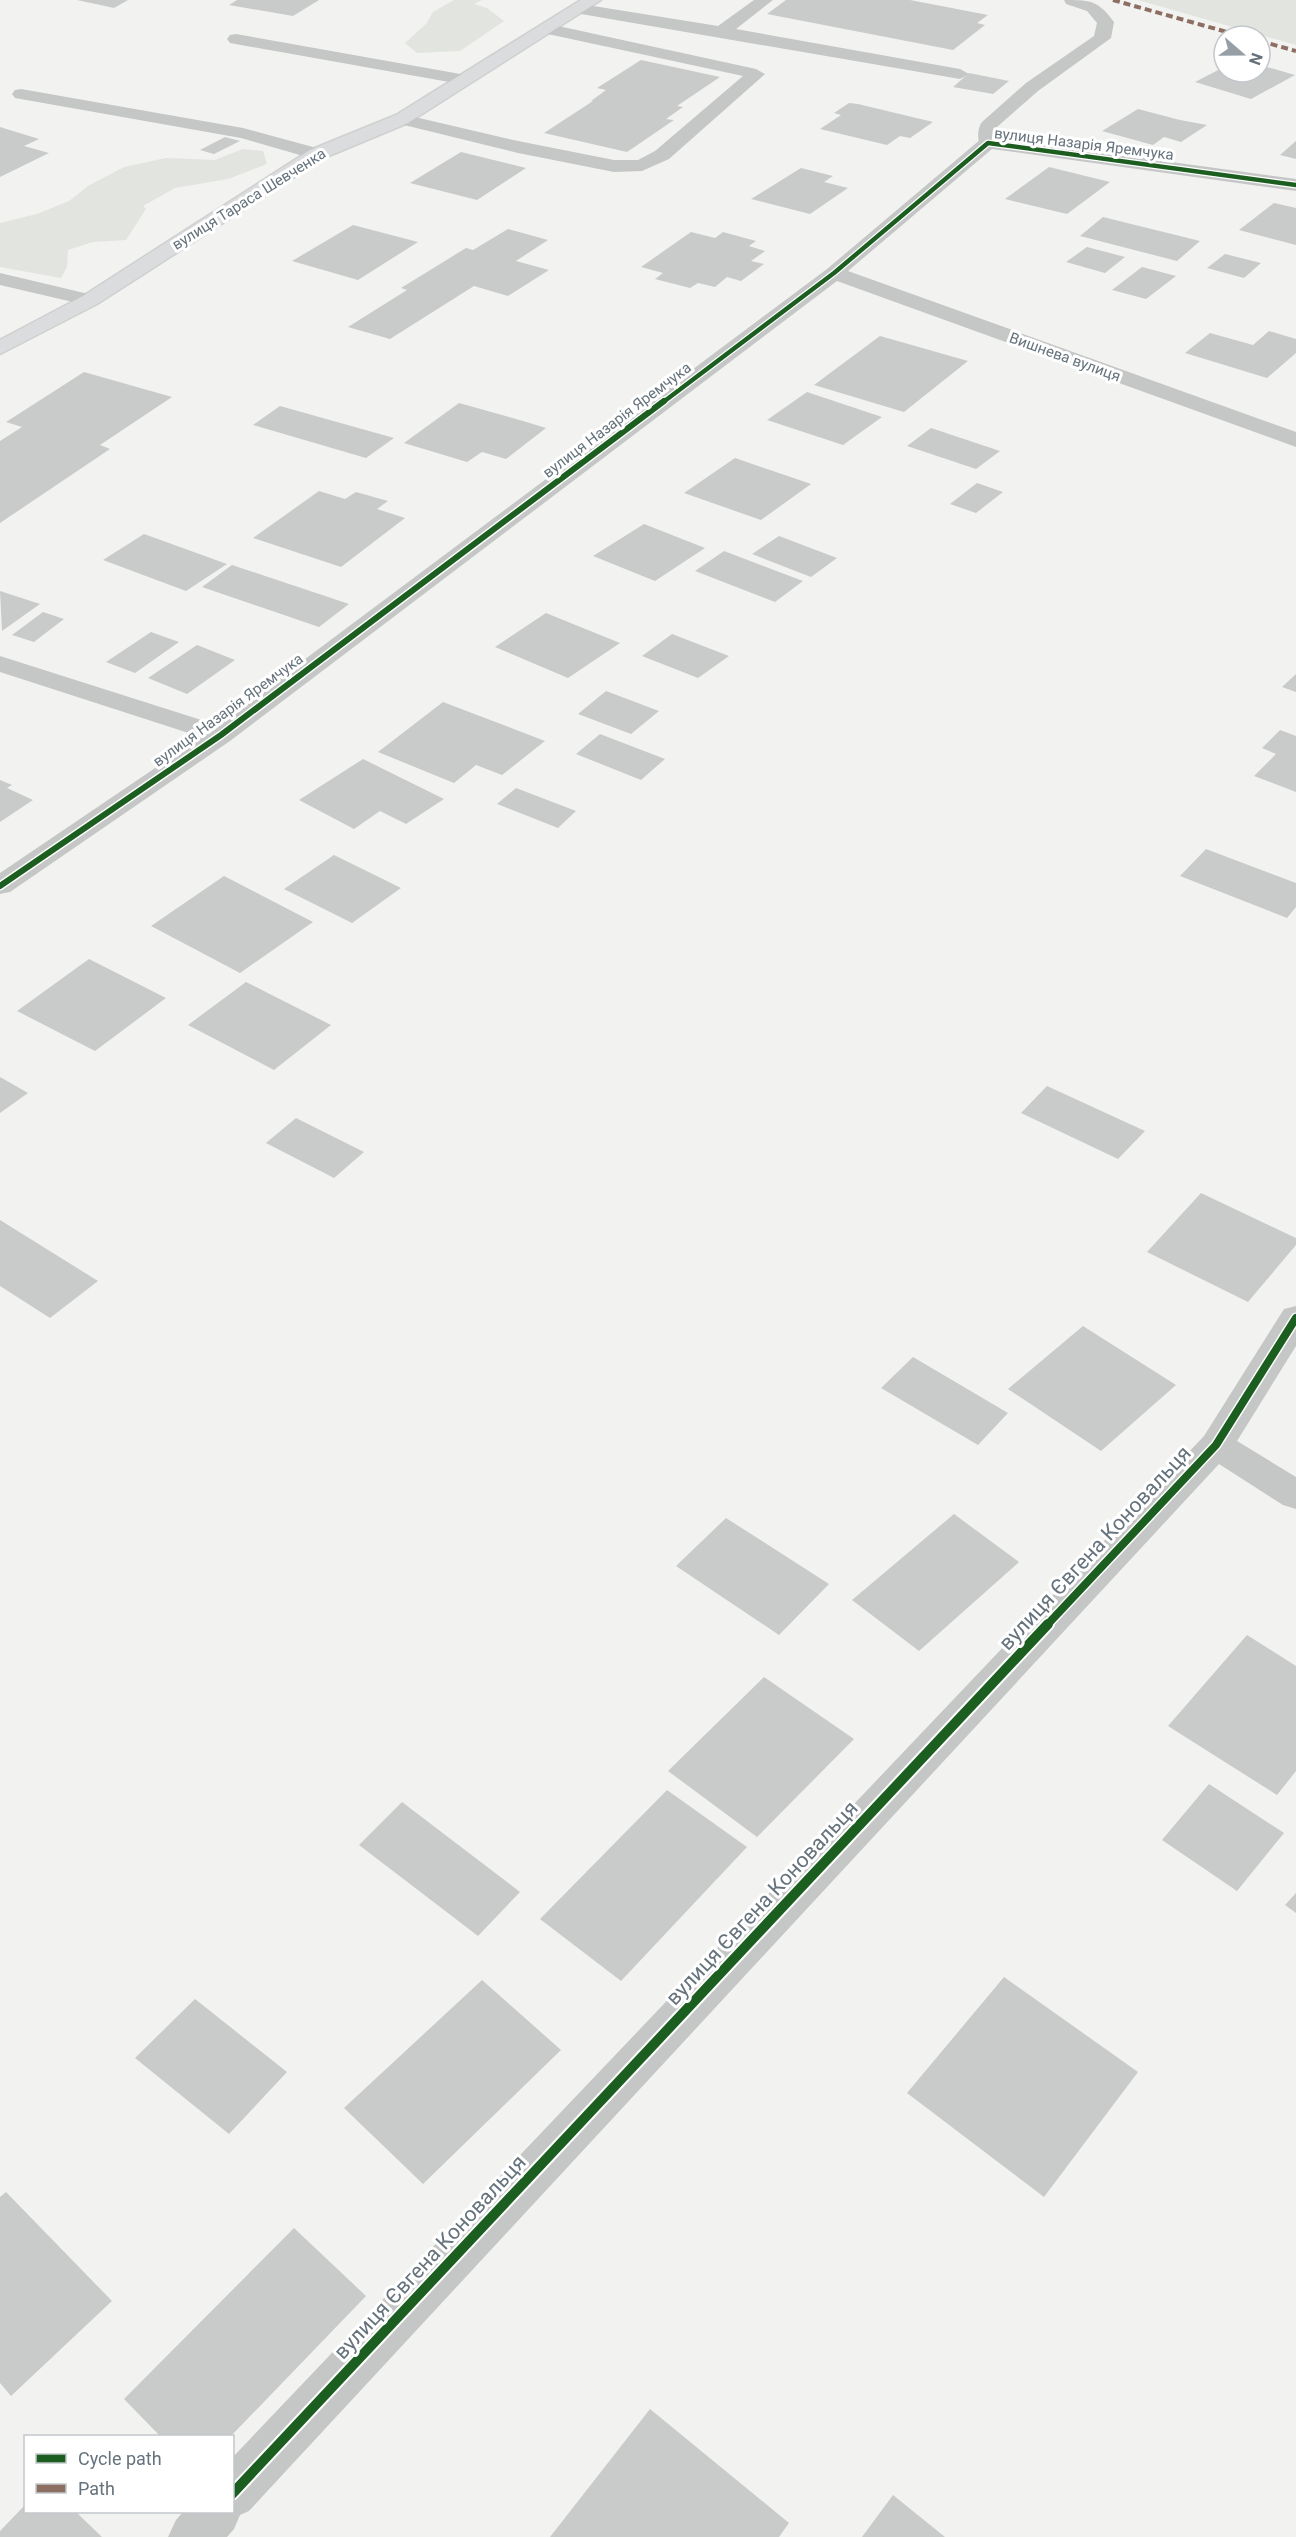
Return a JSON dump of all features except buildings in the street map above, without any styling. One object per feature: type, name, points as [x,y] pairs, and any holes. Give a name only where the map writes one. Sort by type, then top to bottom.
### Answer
[{"type":"street","points":[[721,32],[765,0]]},
{"type":"street","name":"вулиця Назарія Яремчука","points":[[988,143],[988,126],[1032,87],[1102,38],[1106,22],[1093,8],[1072,0]]},
{"type":"street","points":[[587,5],[721,32],[960,74]]},
{"type":"street","name":"вулиця Тараса Шевченка","points":[[0,348],[90,300],[317,154],[402,119],[587,5]]},
{"type":"street","points":[[402,119],[518,147],[614,166],[642,165],[662,155],[756,74],[549,29]]},
{"type":"street","points":[[236,39],[465,80]]},
{"type":"street","points":[[21,94],[243,133],[317,154]]},
{"type":"street","name":"вулиця Назарія Яремчука","points":[[0,885],[221,735],[834,273],[988,143],[1296,185]]},
{"type":"street","name":"Вишнева вулиця","points":[[834,273],[1296,440]]},
{"type":"street","points":[[0,279],[90,300]]},
{"type":"street","points":[[0,664],[221,735]]},
{"type":"street","name":"вулиця Євгена Коновальця","points":[[234,2492],[1216,1445],[1296,1318]]},
{"type":"street","points":[[1216,1445],[1296,1495]]},
{"type":"street","points":[[193,2537],[215,2513]]},
{"type":"shaded area","points":[[454,0],[482,0],[474,4],[487,8],[504,21],[460,51],[417,53],[405,43],[426,24],[433,12]]},
{"type":"shaded area","points":[[1138,0],[1296,0],[1296,45],[1272,38],[1272,24],[1222,24]]},
{"type":"shaded area","points":[[243,149],[263,151],[267,164],[228,179],[175,188],[143,206],[146,209],[126,240],[93,242],[68,250],[67,267],[61,278],[0,267],[0,223],[37,214],[69,201],[88,186],[124,167],[166,158],[215,160]]},
{"type":"marked path","points":[[1113,0],[1212,28]]},
{"type":"marked path","points":[[1272,44],[1296,51]]},
{"type":"cycle path","points":[[0,886],[221,735],[834,273],[988,143],[1296,185]]},
{"type":"cycle path","points":[[234,2492],[1216,1445],[1296,1318]]}]
